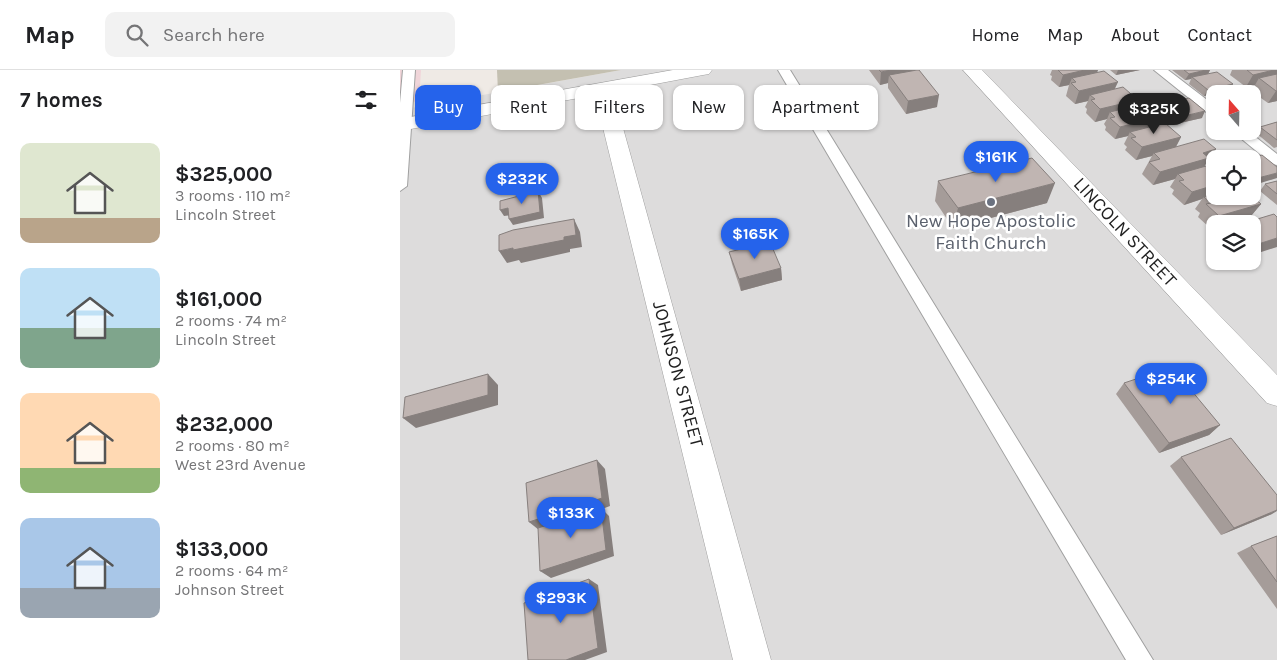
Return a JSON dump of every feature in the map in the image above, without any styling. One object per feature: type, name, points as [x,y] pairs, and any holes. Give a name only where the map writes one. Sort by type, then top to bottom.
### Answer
[{"type":"street","points":[[620,85],[703,70]]},
{"type":"street","name":"LINCOLN STREET","points":[[972,70],[1277,394]]},
{"type":"street","points":[[403,125],[575,93]]},
{"type":"street","name":"JOHNSON STREET","points":[[614,130],[752,660]]},
{"type":"lane","points":[[400,186],[403,125],[409,70]]},
{"type":"lane","points":[[784,70],[1140,660]]},
{"type":"lane","points":[[1160,70],[1206,105]]},
{"type":"lane","points":[[1251,140],[1277,160]]},
{"type":"shaded area","points":[[400,70],[421,70],[420,85],[415,85],[415,102],[400,104]]},
{"type":"shaded area","points":[[497,70],[621,70],[537,85],[498,85]]},
{"type":"shaded area","points":[[621,70],[1277,70],[1277,660],[400,660],[400,110],[415,107],[415,130],[481,130],[481,95],[491,94],[491,130],[565,130],[565,85],[538,85]]},
{"type":"building","points":[[919,70],[939,95],[908,101],[889,75]]},
{"type":"building","points":[[1058,70],[1085,70],[1063,75]]},
{"type":"building","points":[[1184,70],[1206,70],[1189,74]]},
{"type":"building","points":[[1247,70],[1274,70],[1253,75]]},
{"type":"building","points":[[1104,71],[1118,82],[1079,91],[1071,83],[1076,82],[1072,78]]},
{"type":"building","points":[[1217,72],[1233,84],[1206,85],[1206,88],[1192,77]]},
{"type":"building","points":[[1277,74],[1277,91],[1259,78]]},
{"type":"building","points":[[1123,87],[1138,100],[1100,109],[1091,100],[1095,99],[1090,95]]},
{"type":"building","points":[[1189,98],[1205,111],[1184,116],[1168,103]]},
{"type":"building","points":[[1143,104],[1159,117],[1120,127],[1110,118],[1115,117],[1110,112]]},
{"type":"building","points":[[1277,122],[1277,140],[1261,128]]},
{"type":"building","points":[[1165,123],[1181,137],[1142,147],[1131,138],[1136,137],[1130,132]]},
{"type":"building","points":[[1204,139],[1216,149],[1206,150],[1203,153],[1206,156],[1206,159],[1160,172],[1149,162],[1160,159],[1154,153]]},
{"type":"building","points":[[1261,155],[1277,167],[1277,173],[1261,177]]},
{"type":"building","points":[[1032,158],[1055,183],[958,208],[938,181]]},
{"type":"building","points":[[1206,166],[1206,188],[1192,192],[1179,181],[1184,180],[1178,174]]},
{"type":"building","points":[[1277,181],[1277,194],[1265,184]]},
{"type":"building","points":[[538,191],[540,212],[509,219],[508,208],[500,210],[500,201]]},
{"type":"building","points":[[1207,205],[1258,205],[1222,215],[1218,215]]},
{"type":"building","points":[[1274,214],[1277,217],[1277,238],[1261,243],[1261,218]]},
{"type":"building","points":[[574,219],[576,235],[564,237],[564,240],[499,251],[499,235],[513,230]]},
{"type":"building","points":[[770,242],[781,268],[739,279],[729,252]]},
{"type":"building","points":[[1172,367],[1220,425],[1169,443],[1124,383]]},
{"type":"building","points":[[488,374],[488,395],[403,418],[405,397]]},
{"type":"building","points":[[1231,438],[1277,495],[1277,510],[1234,528],[1181,457]]},
{"type":"building","points":[[597,460],[602,498],[529,522],[526,483]]},
{"type":"building","points":[[601,508],[606,550],[540,571],[538,528]]},
{"type":"building","points":[[1277,536],[1277,582],[1251,546]]},
{"type":"building","points":[[589,579],[598,648],[566,660],[528,660],[524,603]]},
{"type":"place","name":"New Hope Apostolic Faith Church","points":[[991,202]]}]
